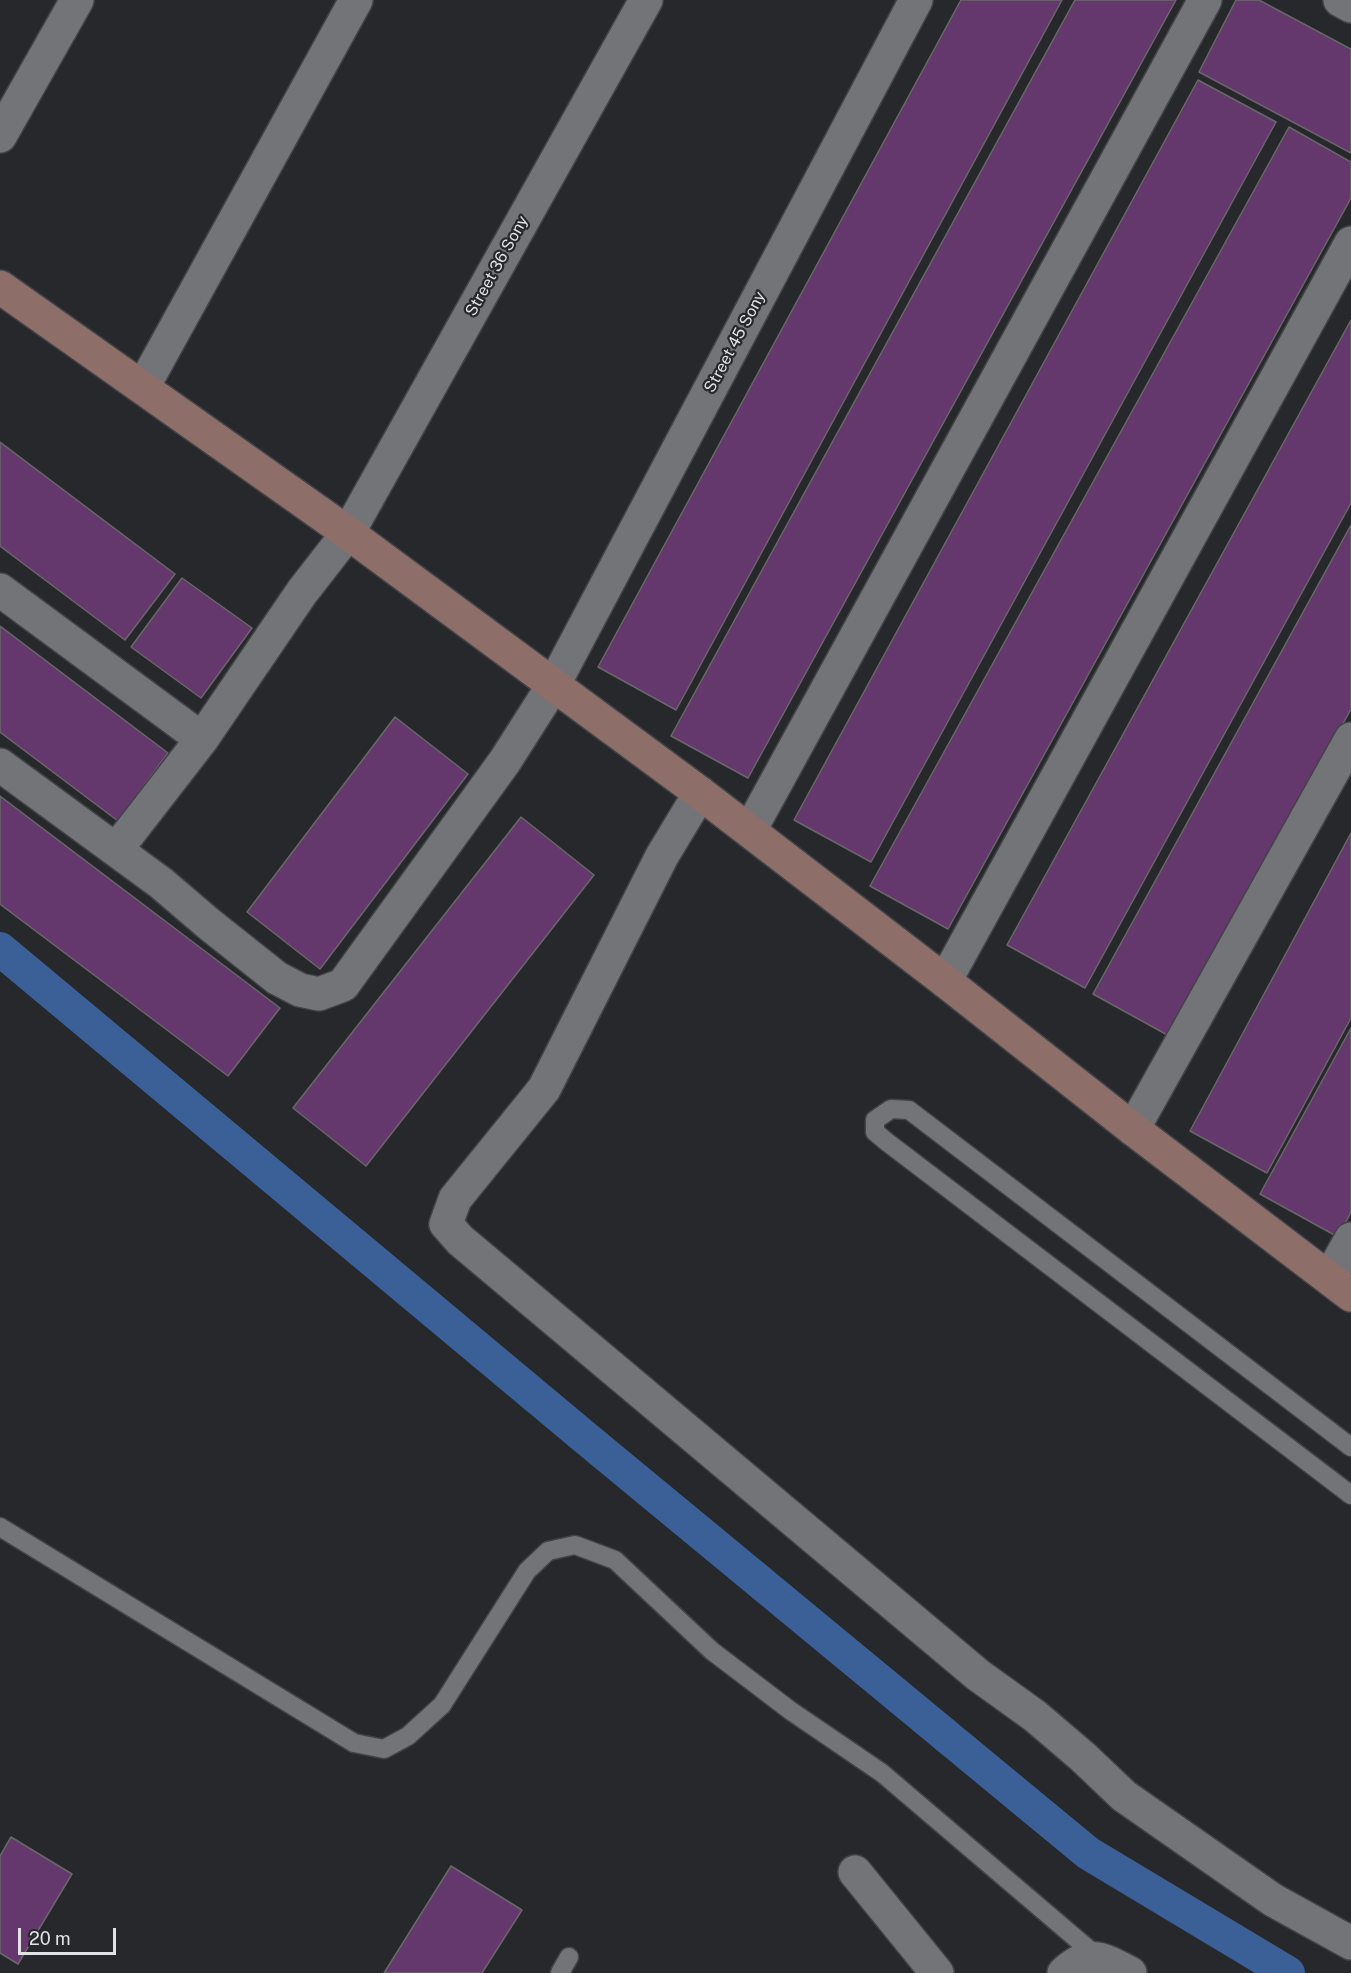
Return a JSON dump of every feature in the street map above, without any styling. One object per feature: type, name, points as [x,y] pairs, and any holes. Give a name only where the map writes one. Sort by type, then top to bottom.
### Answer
[{"type":"street","points":[[0,136],[77,0]]},
{"type":"street","points":[[143,387],[356,0]]},
{"type":"street","name":"Street 36 Sony","points":[[116,850],[202,740],[302,592],[348,533],[646,0]]},
{"type":"street","name":"Street 45 Sony","points":[[0,765],[161,883],[208,924],[277,978],[300,990],[319,994],[343,985],[505,761],[554,684],[916,0]]},
{"type":"street","points":[[750,830],[1205,0]]},
{"type":"street","points":[[1340,0],[1351,6]]},
{"type":"street","points":[[945,981],[1351,243]]},
{"type":"street","points":[[0,287],[348,533],[750,830],[1133,1129],[1340,1286],[1351,1239]]},
{"type":"street","points":[[0,590],[202,740]]},
{"type":"street","points":[[1133,1129],[1351,739]]},
{"type":"street","points":[[700,793],[662,856],[544,1089],[455,1199],[446,1224],[460,1240],[941,1645],[985,1681],[1035,1716],[1124,1796],[1273,1900],[1351,1943]]},
{"type":"street","points":[[855,1872],[937,1973]]},
{"type":"street","points":[[1064,1973],[1077,1961],[1099,1958],[1130,1973]]},
{"type":"lane","points":[[1351,1447],[909,1110],[891,1109],[875,1120],[875,1132],[887,1142],[1351,1495]]},
{"type":"lane","points":[[0,1527],[354,1743],[384,1749],[408,1736],[442,1705],[527,1571],[548,1551],[575,1545],[615,1560],[712,1651],[791,1711],[882,1773],[1099,1958]]},
{"type":"lane","points":[[560,1973],[569,1957]]},
{"type":"building","points":[[961,0],[1062,0],[676,710],[598,667]]},
{"type":"building","points":[[1075,0],[1176,0],[748,778],[671,736]]},
{"type":"building","points":[[1236,0],[1259,0],[1351,49],[1351,153],[1199,72]]},
{"type":"building","points":[[1198,80],[1276,122],[871,862],[794,820]]},
{"type":"building","points":[[1289,127],[1351,162],[1351,198],[948,929],[870,886]]},
{"type":"building","points":[[1351,320],[1351,503],[1085,988],[1007,945]]},
{"type":"building","points":[[0,442],[175,574],[125,640],[0,546]]},
{"type":"building","points":[[1351,525],[1351,709],[1171,1037],[1093,994]]},
{"type":"building","points":[[182,578],[252,628],[201,698],[131,647]]},
{"type":"building","points":[[0,626],[168,753],[118,821],[0,732]]},
{"type":"building","points":[[395,717],[468,774],[320,969],[247,912]]},
{"type":"building","points":[[0,796],[280,1008],[228,1076],[0,904]]},
{"type":"building","points":[[521,817],[594,875],[366,1166],[293,1108]]},
{"type":"building","points":[[1351,833],[1351,1018],[1267,1173],[1190,1131]]},
{"type":"building","points":[[1351,1028],[1351,1212],[1338,1237],[1260,1194]]},
{"type":"building","points":[[11,1837],[72,1874],[18,1964],[0,1953],[0,1856]]},
{"type":"building","points":[[451,1866],[522,1910],[482,1973],[384,1973]]},
{"type":"waterway","points":[[0,949],[588,1440],[1088,1853],[1288,1973]]}]
